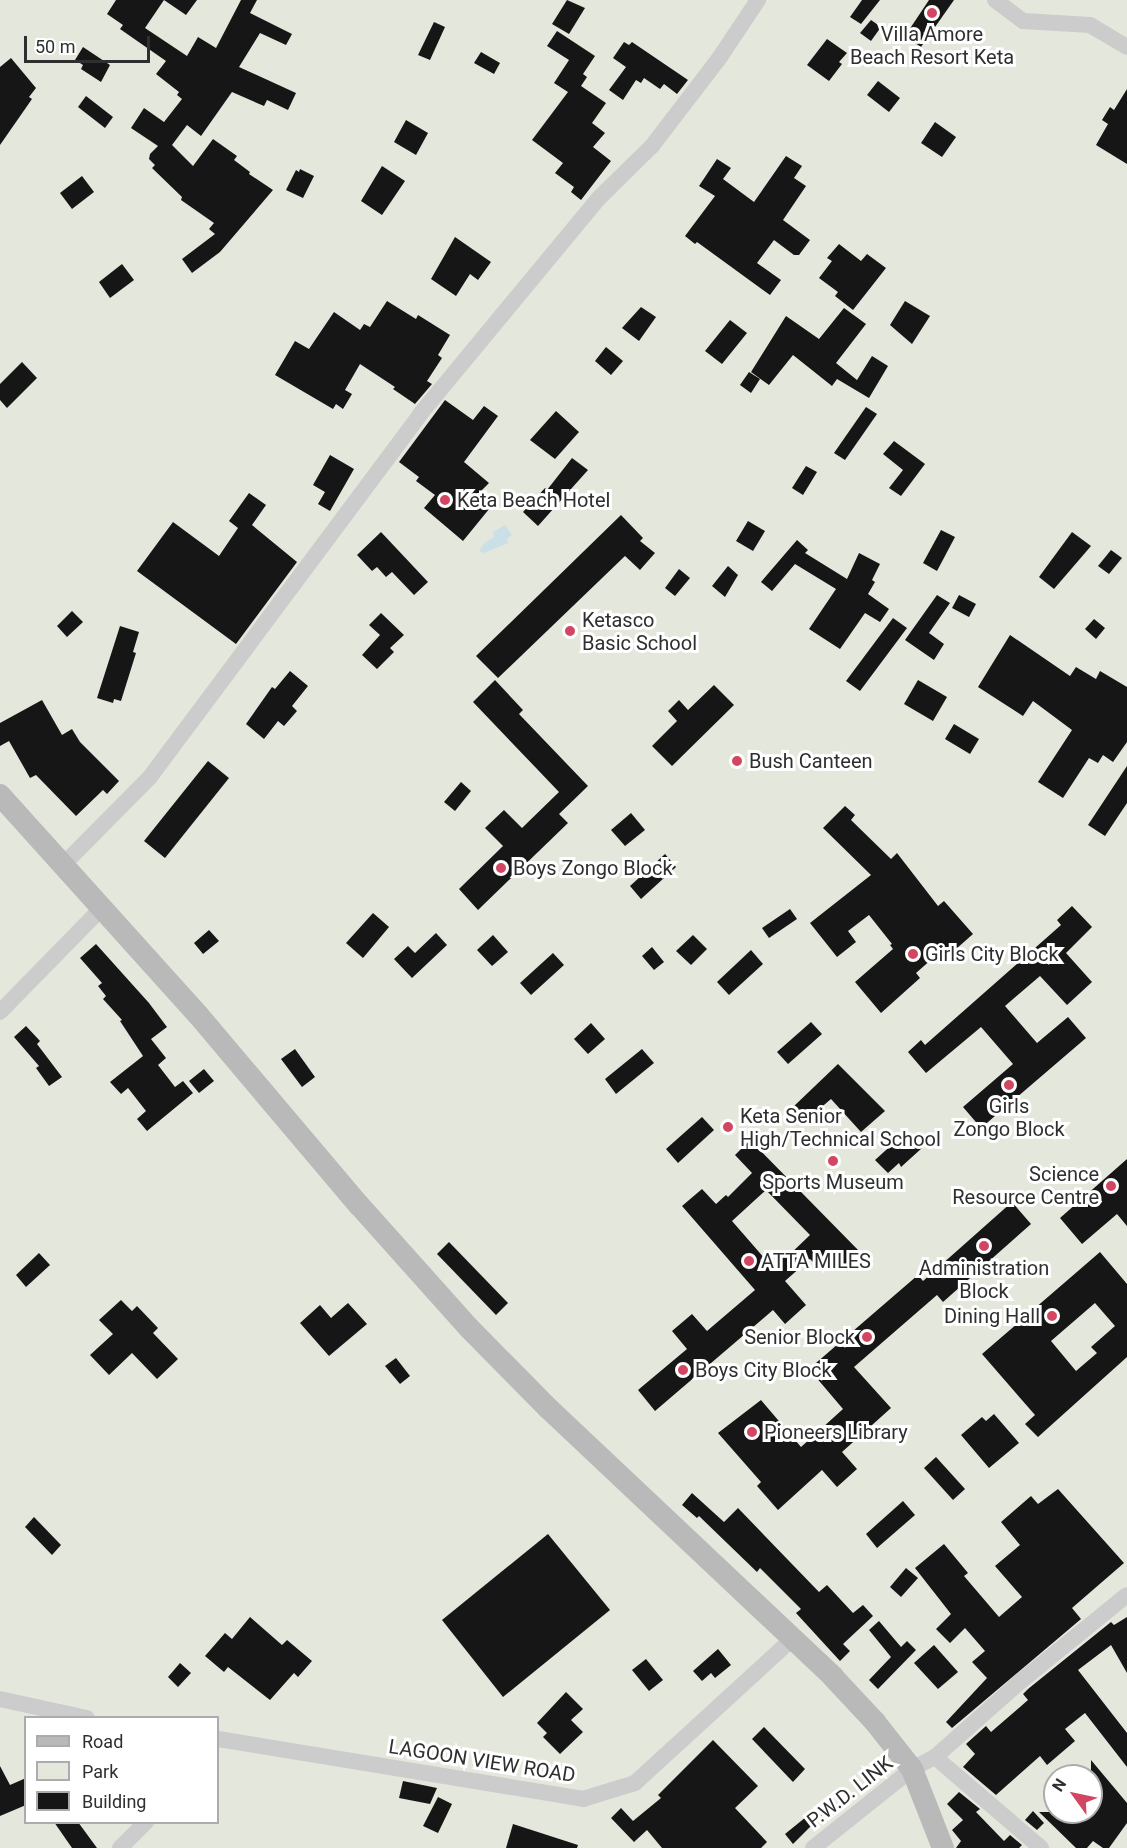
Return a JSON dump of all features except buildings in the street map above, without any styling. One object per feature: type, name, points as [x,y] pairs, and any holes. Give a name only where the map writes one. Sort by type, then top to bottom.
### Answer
[{"type":"main road","points":[[0,795],[102,908],[470,1329],[548,1408],[792,1639],[875,1722],[912,1769],[943,1848]]},
{"type":"street","points":[[63,865],[150,777],[422,413],[599,198],[652,146],[720,57],[758,0]]},
{"type":"street","points":[[995,0],[1023,21],[1090,25],[1127,47]]},
{"type":"street","points":[[0,1012],[102,908]]},
{"type":"street","name":"P.W.D. LINK","points":[[813,1848],[912,1769],[935,1757],[1021,1681],[1127,1595]]},
{"type":"street","name":"LAGOON VIEW ROAD","points":[[221,1743],[583,1799],[635,1783],[792,1639]]},
{"type":"street","points":[[0,1699],[78,1716]]},
{"type":"street","points":[[935,1757],[1041,1848]]},
{"type":"street","points":[[120,1848],[144,1824]]},
{"type":"green space","points":[[0,0],[1127,0],[1127,1848],[0,1848]]},
{"type":"shaded area","points":[[505,525],[512,535],[507,539],[508,543],[484,553],[479,551],[484,543],[494,537],[493,532]]},
{"type":"place","name":"Villa Amore Beach Resort Keta","points":[[932,13]]},
{"type":"place","name":"Keta Beach Hotel","points":[[445,500]]},
{"type":"place","name":"Ketasco Basic School","points":[[570,631]]},
{"type":"place","name":"Bush Canteen","points":[[737,761]]},
{"type":"place","name":"Boys Zongo Block","points":[[501,868]]},
{"type":"place","name":"Girls City Block","points":[[913,954]]},
{"type":"place","name":"Girls Zongo Block","points":[[1009,1085]]},
{"type":"place","name":"Keta Senior High/Technical School","points":[[728,1127]]},
{"type":"place","name":"Sports Museum","points":[[833,1161]]},
{"type":"place","name":"Science Resource Centre","points":[[1111,1186]]},
{"type":"place","name":"Administration Block","points":[[984,1246]]},
{"type":"place","name":"ATTA MILES","points":[[749,1261]]},
{"type":"place","name":"Dining Hall","points":[[1052,1316]]},
{"type":"place","name":"Senior Block","points":[[867,1337]]},
{"type":"place","name":"Boys City Block","points":[[683,1370]]},
{"type":"place","name":"Pioneers Library","points":[[752,1432]]}]
